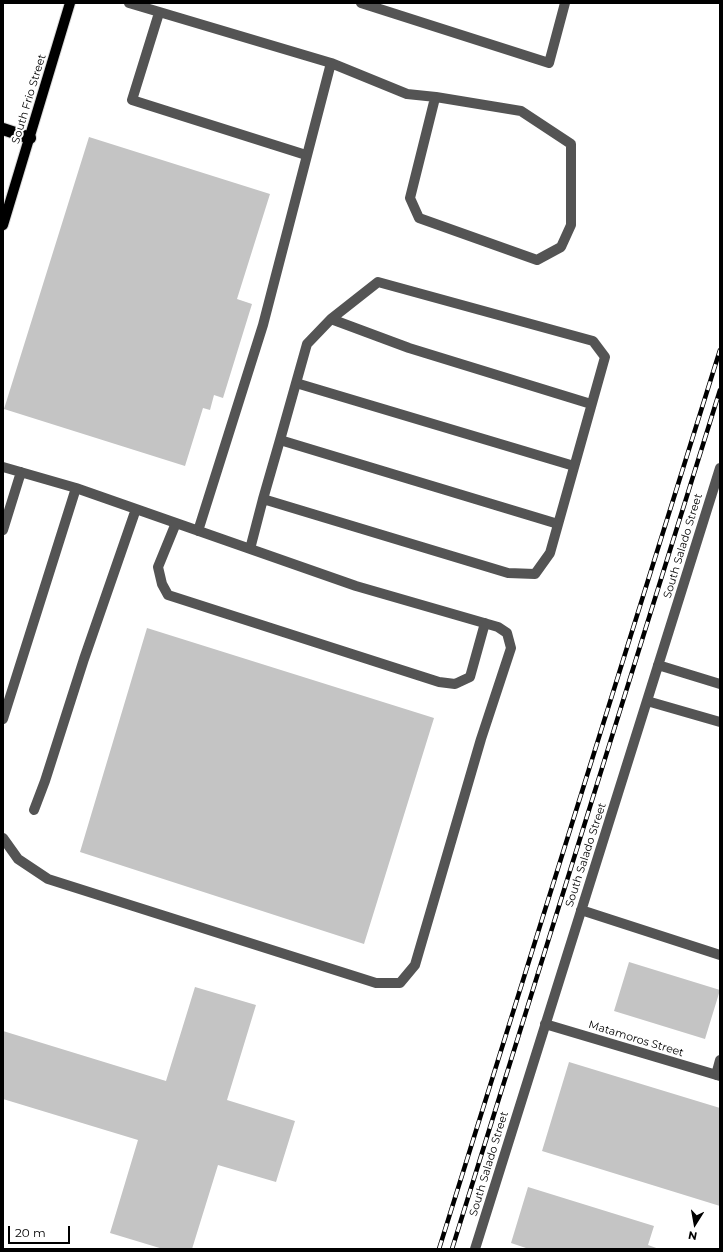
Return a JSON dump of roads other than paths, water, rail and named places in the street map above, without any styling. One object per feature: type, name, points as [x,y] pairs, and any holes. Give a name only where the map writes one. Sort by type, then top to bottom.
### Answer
[{"type":"highway","points":[[3,129],[30,138]]},
{"type":"main road","name":"South Frio Street","points":[[3,225],[70,3]]},
{"type":"street","points":[[129,3],[158,13],[331,63],[407,94],[435,98],[521,112],[571,144],[571,224],[561,247],[537,260],[419,218],[410,198],[435,98]]},
{"type":"street","points":[[360,3],[549,63],[565,3]]},
{"type":"street","points":[[158,13],[132,100],[306,155]]},
{"type":"street","points":[[198,531],[263,325],[331,63]]},
{"type":"street","points":[[250,549],[263,499],[307,344],[331,319],[378,282],[593,341],[605,357],[550,553],[535,574],[508,573],[263,499]]},
{"type":"street","points":[[331,319],[409,348],[591,404]]},
{"type":"street","points":[[296,383],[574,466]]},
{"type":"street","points":[[280,440],[558,524]]},
{"type":"street","points":[[3,467],[76,488],[356,586],[498,627],[507,633],[511,648],[481,739],[415,965],[400,983],[376,983],[48,879],[18,859],[3,838]]},
{"type":"street","name":"South Salado Street","points":[[475,1249],[720,468]]},
{"type":"street","points":[[3,530],[21,472]]},
{"type":"street","points":[[3,719],[76,488]]},
{"type":"street","points":[[34,810],[136,509]]},
{"type":"street","points":[[176,523],[158,567],[162,584],[168,595],[439,682],[455,684],[470,677],[485,623]]},
{"type":"street","points":[[658,665],[720,684]]},
{"type":"street","points":[[647,701],[720,722]]},
{"type":"street","points":[[581,910],[720,955]]},
{"type":"street","name":"Matamoros Street","points":[[546,1024],[718,1076]]},
{"type":"street","points":[[718,1076],[720,1060]]},
{"type":"railway","points":[[439,1249],[720,350]]},
{"type":"railway","points":[[452,1249],[720,390]]}]
